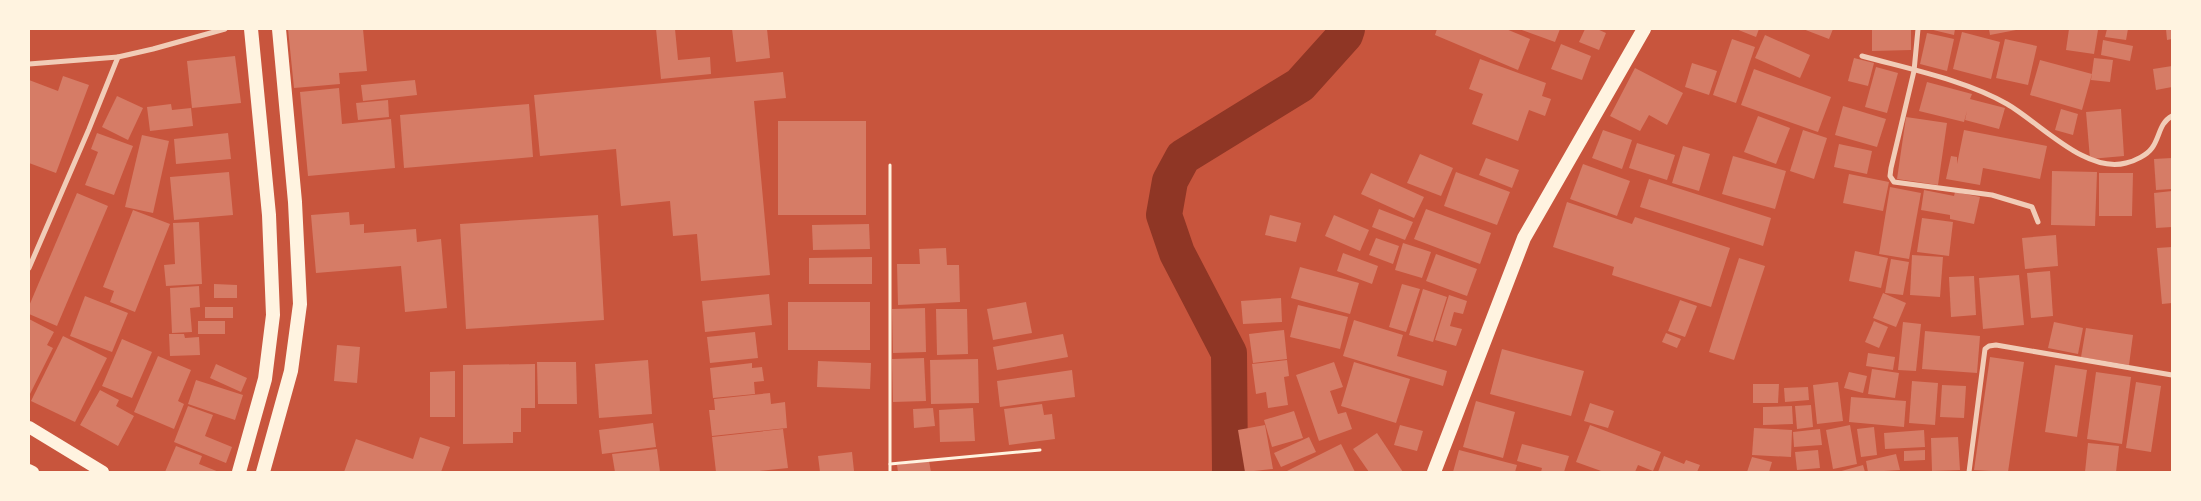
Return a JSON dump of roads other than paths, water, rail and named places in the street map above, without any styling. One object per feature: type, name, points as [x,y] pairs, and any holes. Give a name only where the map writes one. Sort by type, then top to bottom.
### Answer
[{"type":"highway","points":[[239,472],[265,379],[273,315],[269,215],[251,29]]},
{"type":"highway","points":[[263,472],[291,371],[300,304],[295,202],[279,29]]},
{"type":"highway","points":[[1434,472],[1524,238],[1644,29]]},
{"type":"main road","points":[[29,426],[103,472]]},
{"type":"main road","points":[[29,470],[33,472]]},
{"type":"street","points":[[29,64],[118,57],[153,50],[225,29]]},
{"type":"street","points":[[1918,29],[1914,71],[1891,168],[1892,180],[1894,182],[1992,194],[2032,207],[2038,222]]},
{"type":"street","points":[[1862,56],[1965,86],[2005,103],[2030,118],[2059,142],[2088,159],[2102,164],[2124,164],[2137,159],[2152,149],[2163,124],[2172,116]]},
{"type":"street","points":[[29,268],[90,129],[118,57]]},
{"type":"street","points":[[1969,472],[1985,349],[1989,346],[1996,345],[2172,375]]},
{"type":"waterway","points":[[1230,472],[1229,353],[1177,253],[1164,215],[1170,181],[1183,157],[1300,85],[1345,35],[1347,29]]}]
